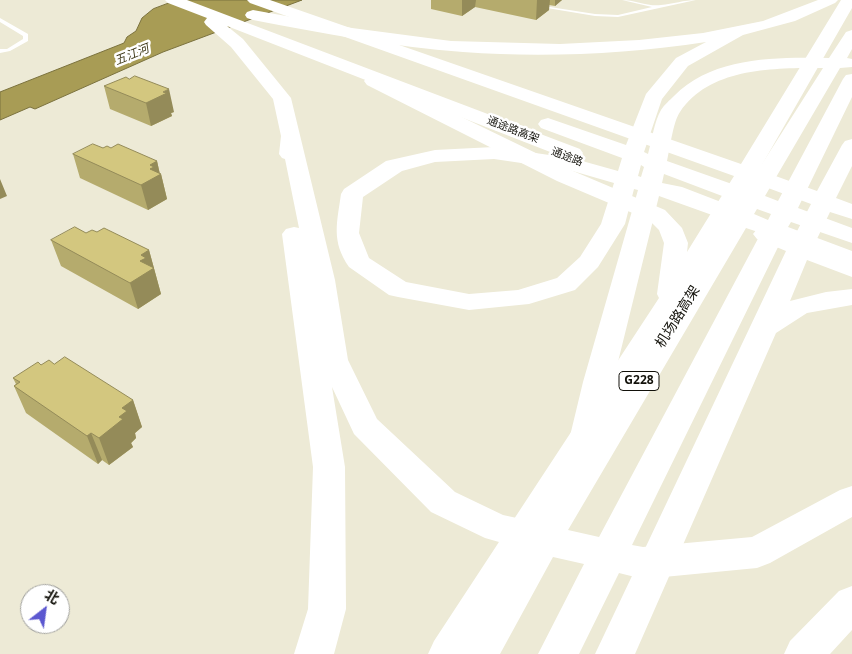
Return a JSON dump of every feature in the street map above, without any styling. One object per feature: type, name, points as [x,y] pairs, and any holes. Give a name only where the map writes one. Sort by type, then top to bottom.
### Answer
[{"type":"main road","name":"通途路高架","points":[[172,0],[204,9],[852,260]]},
{"type":"main road","points":[[254,8],[317,28],[462,47],[558,50],[673,41],[737,32],[771,25],[813,9],[830,0]]},
{"type":"main road","points":[[448,654],[669,304],[849,0]]},
{"type":"main road","name":"通途路高架","points":[[204,9],[254,8],[852,236]]},
{"type":"main road","points":[[254,8],[277,8],[747,173],[852,212]]},
{"type":"main road","name":"通途路","points":[[204,9],[234,26],[852,269]]},
{"type":"main road","points":[[204,9],[238,43],[282,98],[322,280],[334,360],[365,426],[443,502],[497,528],[643,563],[757,552],[852,500]]},
{"type":"main road","points":[[692,199],[627,180],[617,178],[571,164],[494,153],[436,156],[394,166],[352,194],[346,233],[358,262],[398,289],[469,302],[520,298],[566,284],[589,262],[613,224],[621,198],[623,189],[626,180],[628,172],[636,145],[653,98],[682,62],[737,32]]},
{"type":"main road","name":"机场路高架","points":[[479,654],[574,486],[852,35]]},
{"type":"main road","points":[[574,486],[598,382],[670,111],[697,86],[729,71],[783,63],[852,63]]},
{"type":"main road","points":[[558,654],[852,79]]},
{"type":"main road","points":[[373,81],[565,176],[657,215],[670,228],[676,243],[669,304]]},
{"type":"main road","points":[[291,136],[287,184],[330,467],[327,609],[314,654]]},
{"type":"main road","points":[[615,654],[766,328],[800,248],[852,146]]},
{"type":"main road","points":[[766,328],[798,307],[826,300],[852,297]]},
{"type":"main road","points":[[804,654],[852,603]]},
{"type":"lane","points":[[624,0],[662,8]]},
{"type":"lane","points":[[528,4],[605,16],[629,14],[694,0]]},
{"type":"lane","points":[[0,20],[26,35],[26,40],[20,45],[0,51]]},
{"type":"water","name":"五江河","points":[[177,0],[302,0],[163,52],[35,109],[30,107],[0,120],[0,92],[124,43],[127,37],[136,31],[142,18],[153,9]]},
{"type":"building","points":[[135,76],[169,89],[163,92],[167,93],[146,103],[104,86],[126,77],[129,79]]},
{"type":"building","points":[[93,144],[103,148],[107,146],[111,148],[118,144],[157,161],[150,165],[154,167],[150,169],[161,174],[141,185],[73,154]]},
{"type":"building","points":[[75,227],[86,233],[92,230],[97,232],[104,228],[149,250],[141,255],[146,258],[140,261],[154,268],[130,283],[51,240]]},
{"type":"building","points":[[65,357],[133,400],[122,408],[127,411],[119,417],[123,419],[99,438],[91,433],[87,436],[14,386],[20,382],[13,378],[38,362],[41,365],[49,360],[54,364]]}]
